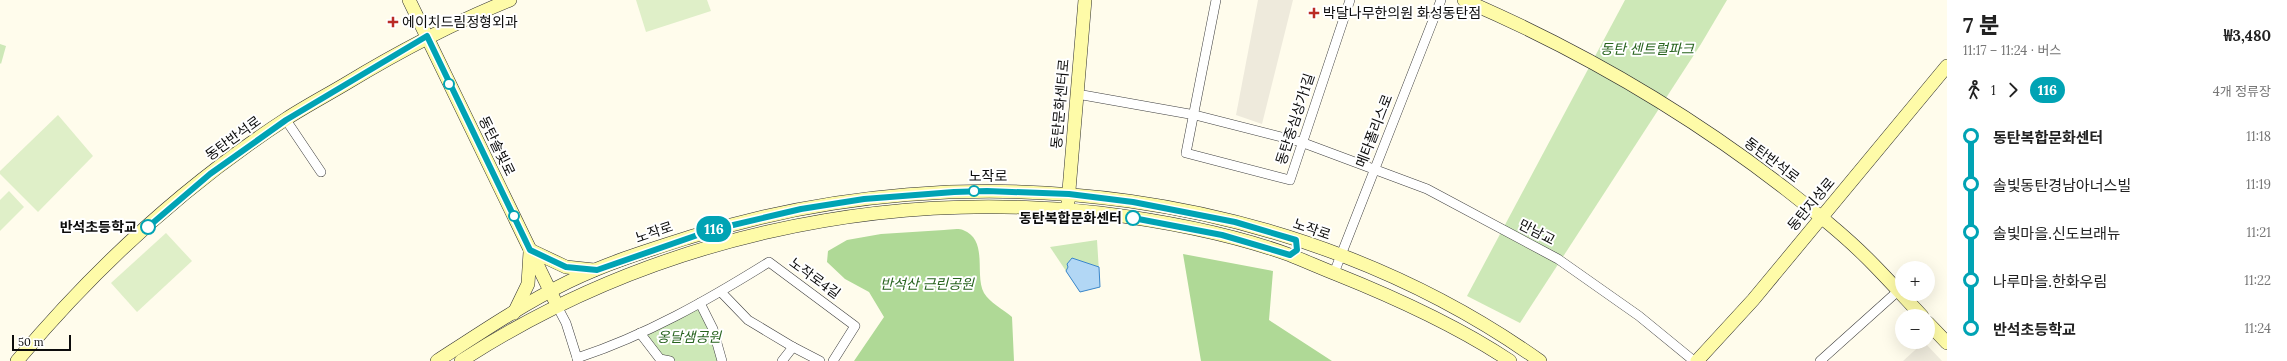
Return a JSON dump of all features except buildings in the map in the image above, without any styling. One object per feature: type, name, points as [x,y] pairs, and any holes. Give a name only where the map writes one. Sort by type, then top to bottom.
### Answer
[{"type":"street","name":"동탄솔빛로","points":[[409,0],[557,306]]},
{"type":"street","name":"동탄반석로","points":[[17,361],[64,307],[162,213],[210,174],[286,120],[427,36],[510,0]]},
{"type":"street","name":"동탄문화센터로","points":[[1068,210],[1085,0]]},
{"type":"street","name":"동탄중심상가1길","points":[[1216,0],[1195,115],[1186,154],[1290,180],[1301,142],[1350,0]]},
{"type":"street","name":"메타폴리스로","points":[[1334,273],[1441,0]]},
{"type":"street","name":"동탄반석로","points":[[1464,0],[1524,26],[1593,62],[1666,104],[1753,164],[1821,217],[1868,258],[1895,288]]},
{"type":"street","name":"동탄지성로","points":[[1695,361],[1753,300],[1947,66]]},
{"type":"street","name":"만남교","points":[[1077,94],[1195,115],[1301,142],[1427,189],[1558,259],[1639,316],[1695,361]]},
{"type":"street","points":[[286,120],[321,172]]},
{"type":"street","points":[[1016,207],[1022,200],[1017,192]]},
{"type":"street","name":"노작로","points":[[438,361],[550,292],[597,270],[712,230],[801,209],[864,199],[927,193],[1017,192],[1069,194],[1163,206],[1229,220],[1296,240],[1340,256],[1402,282],[1461,312],[1512,342],[1540,361]]},
{"type":"street","points":[[1120,216],[1116,208],[1122,200]]},
{"type":"street","points":[[461,361],[520,326],[601,285],[710,247],[811,223],[905,210],[1016,207],[1068,210],[1120,216],[1222,235],[1290,255],[1397,299],[1452,327],[1507,359]]},
{"type":"street","points":[[1290,255],[1297,250],[1296,240]]},
{"type":"street","points":[[514,314],[528,284],[530,250],[566,267],[597,270],[593,280],[601,285]]},
{"type":"street","name":"노작로4길","points":[[557,306],[566,323],[577,359],[616,345],[700,303],[721,292],[769,262],[855,326],[833,361]]},
{"type":"street","points":[[721,292],[748,320],[820,361]]},
{"type":"street","points":[[1820,361],[1895,294]]},
{"type":"street","name":"동탄반석로","points":[[1908,301],[1915,309]]},
{"type":"street","points":[[700,303],[712,329],[722,361]]},
{"type":"street","points":[[514,314],[520,312],[524,316],[520,326]]},
{"type":"street","points":[[1935,330],[1947,343]]},
{"type":"street","points":[[640,333],[660,359],[670,361]]},
{"type":"street","points":[[782,361],[793,347]]},
{"type":"green space","points":[[636,0],[707,0],[711,11],[646,32]]},
{"type":"green space","name":"동탄 센트럴파크","points":[[1625,0],[1727,0],[1701,44],[1520,323],[1467,296]]},
{"type":"green space","points":[[0,44],[6,46],[1,64],[0,63]]},
{"type":"green space","points":[[58,115],[93,156],[38,212],[0,174],[0,171]]},
{"type":"green space","points":[[9,191],[24,207],[0,231],[0,200]]},
{"type":"green space","name":"반석산 근린공원","points":[[961,229],[971,235],[976,242],[980,258],[981,286],[984,293],[993,303],[1012,317],[1014,361],[854,361],[884,317],[869,292],[845,279],[827,262],[828,251],[847,240],[881,234]]},
{"type":"green space","points":[[166,233],[192,261],[137,312],[111,283]]},
{"type":"green space","points":[[1097,240],[1100,287],[1080,292],[1050,247]]},
{"type":"green space","points":[[1183,254],[1273,271],[1269,320],[1332,361],[1201,361]]},
{"type":"green space","name":"옹달샘공원","points":[[700,305],[721,361],[674,361],[662,358],[643,334]]},
{"type":"shaded area","points":[[1258,0],[1293,0],[1262,124],[1236,115]]},
{"type":"shaded area","points":[[1916,349],[1931,349],[1942,361],[1903,361]]},
{"type":"water","points":[[1072,258],[1099,267],[1100,287],[1080,292],[1066,271],[1068,267],[1067,264]]},
{"type":"bus line","name":"116","points":[[148,227],[162,213],[210,174],[286,120],[427,36],[530,250],[566,267],[597,270],[616,262],[712,230],[756,218],[801,209],[893,196],[987,191],[1069,194],[1157,205],[1235,222],[1296,240],[1298,246],[1295,253],[1290,255],[1222,235],[1133,218]]},
{"type":"place","name":"박달나무한의원 화성동탄점","points":[[1314,13]]},
{"type":"place","name":"에이치드림정형외과","points":[[393,22]]},
{"type":"place","name":"동탄복합문화센터","points":[[1133,218]]},
{"type":"place","name":"반석초등학교","points":[[148,227]]}]
